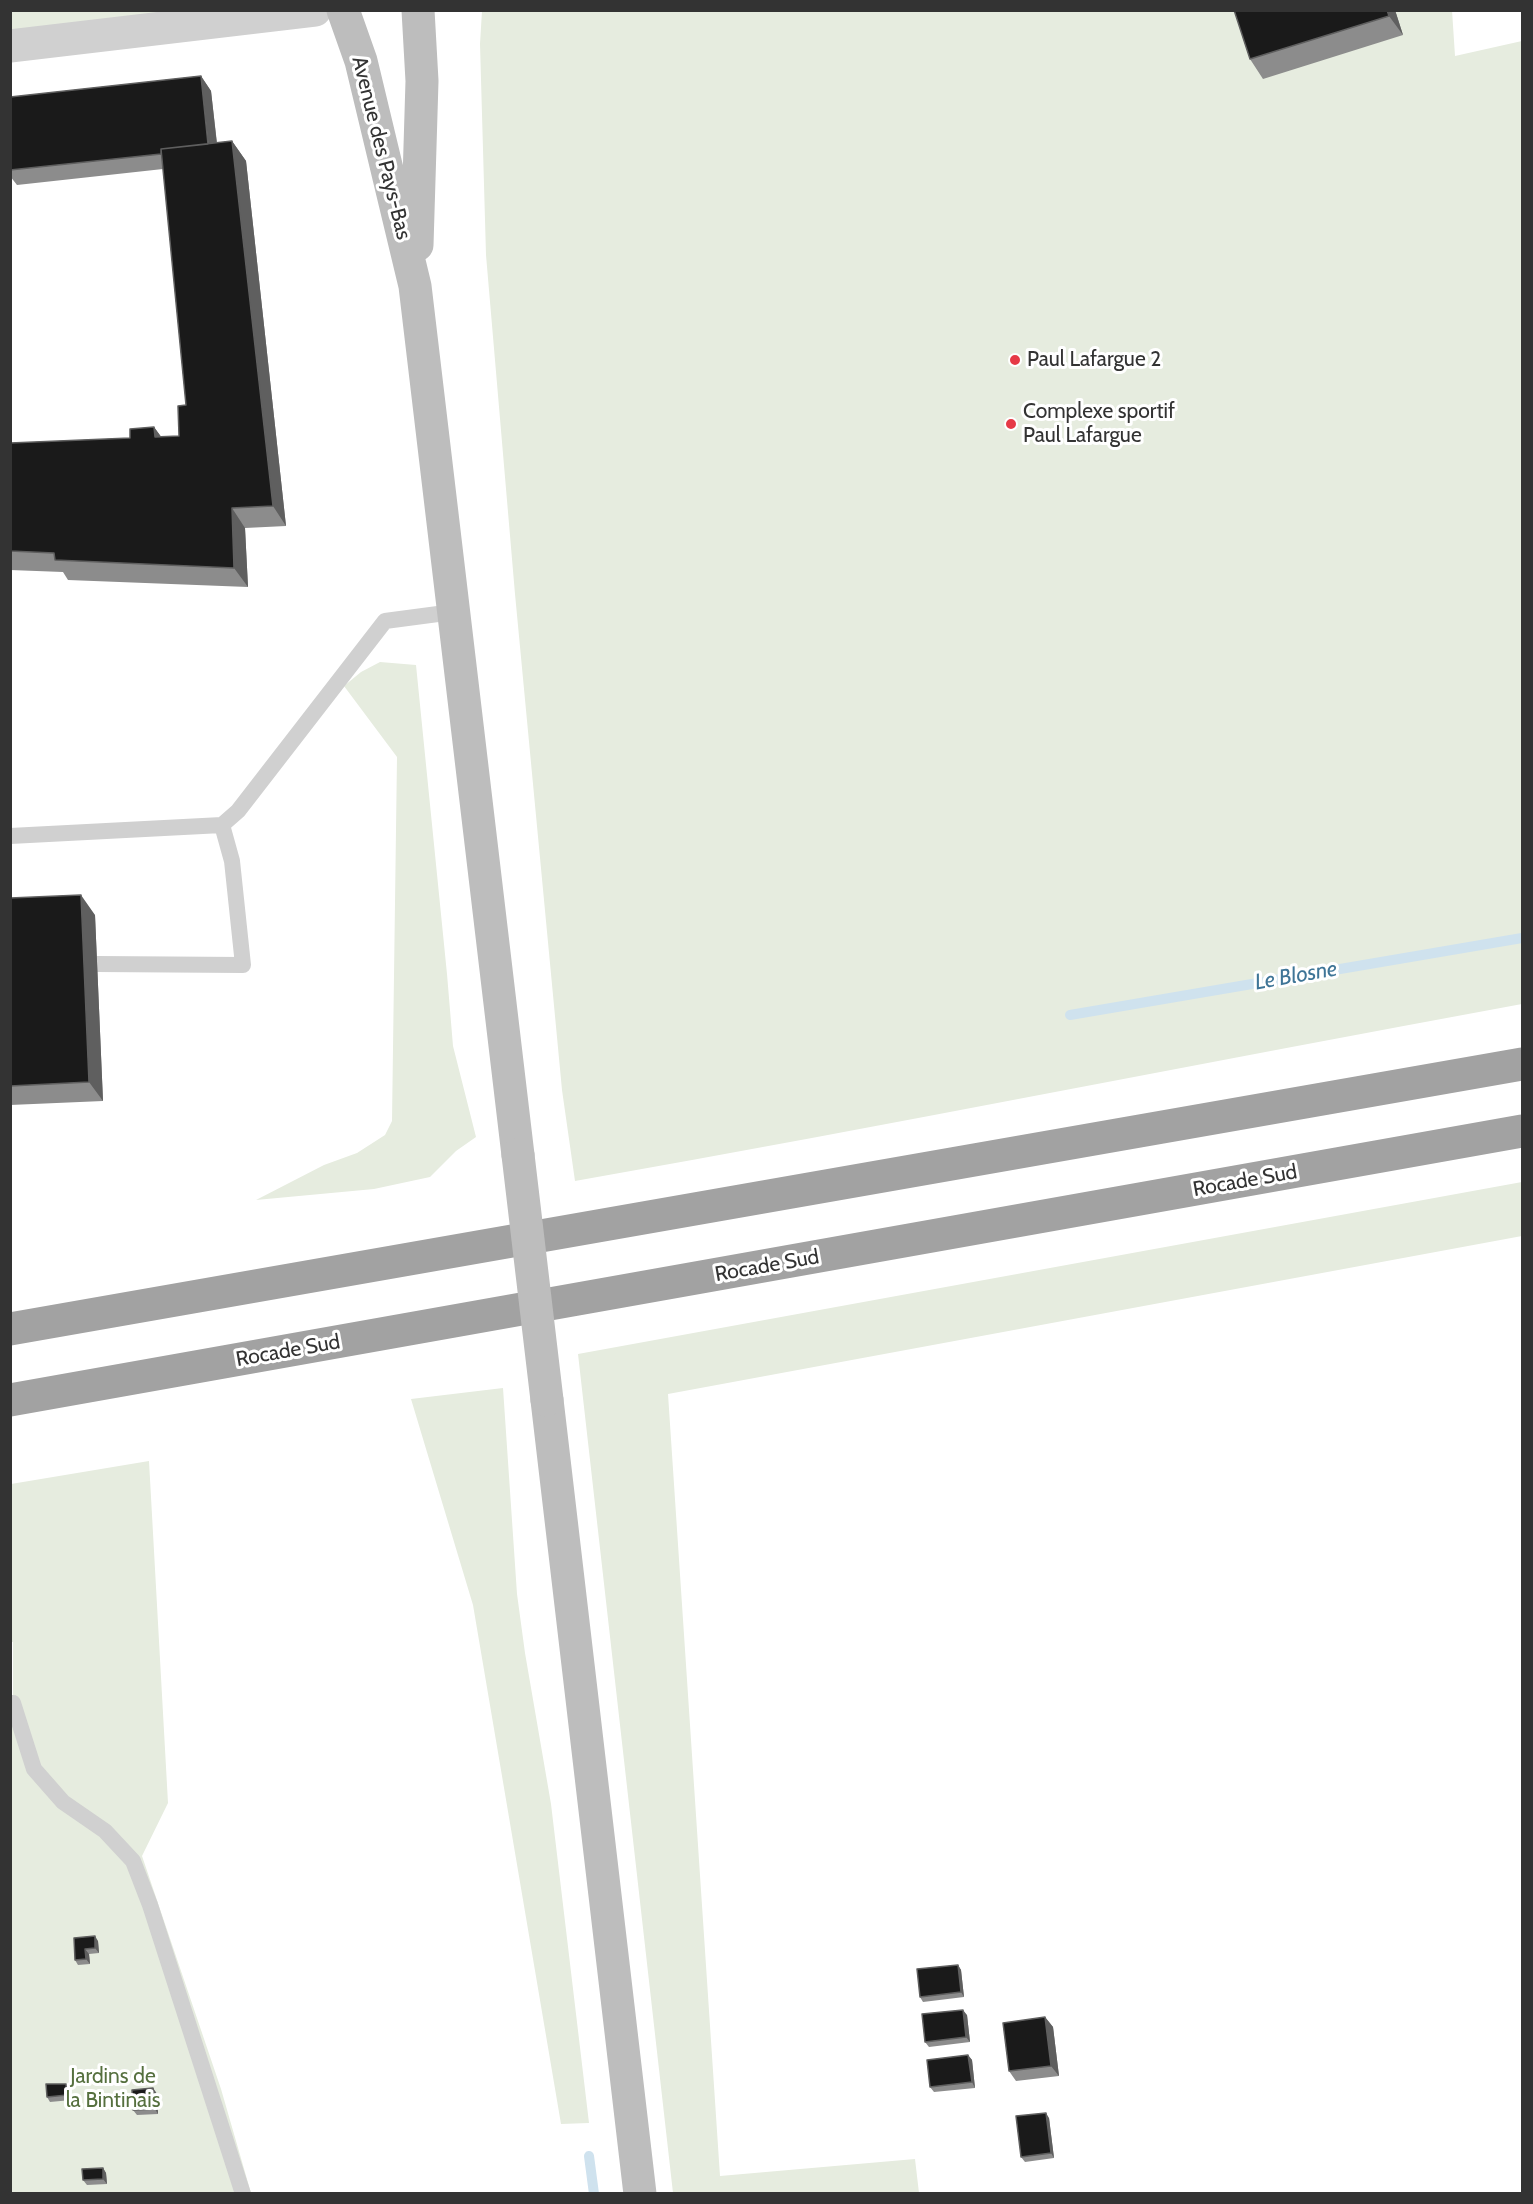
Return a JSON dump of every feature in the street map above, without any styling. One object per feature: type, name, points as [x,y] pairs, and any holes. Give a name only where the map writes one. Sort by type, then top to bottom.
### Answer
[{"type":"highway","points":[[10,1329],[1522,1064]]},
{"type":"highway","name":"Rocade Sud","points":[[10,1400],[1522,1131]]},
{"type":"main road","name":"Avenue des Pays-Bas","points":[[343,10],[361,62],[416,286],[640,2193]]},
{"type":"main road","name":"Avenue des Pays-Bas","points":[[416,286],[422,81],[418,10]]},
{"type":"street","points":[[10,46],[315,10]]},
{"type":"lane","points":[[10,836],[222,825],[238,811],[385,621],[453,612]]},
{"type":"lane","points":[[96,964],[243,965],[232,861],[222,825]]},
{"type":"lane","points":[[10,1703],[13,1702],[34,1769],[63,1802],[105,1830],[133,1861],[150,1905],[243,2193]]},
{"type":"green space","name":"Complexe sportif Paul Lafargue","points":[[1452,10],[1455,56],[1522,41],[1522,1004],[575,1181],[562,1090],[515,594],[486,255],[480,44],[482,11]]},
{"type":"green space","points":[[11,11],[193,11],[11,32]]},
{"type":"green space","points":[[380,662],[416,665],[453,1046],[476,1137],[456,1151],[430,1177],[374,1189],[256,1200],[324,1165],[357,1153],[385,1135],[392,1121],[397,757],[344,686],[361,672]]},
{"type":"green space","points":[[1522,1182],[1522,1236],[668,1394],[720,2176],[915,2159],[919,2193],[673,2193],[578,1354]]},
{"type":"green space","points":[[503,1388],[517,1594],[551,1804],[589,2123],[561,2124],[473,1605],[411,1399]]},
{"type":"green space","name":"Jardins de la Bintinais","points":[[149,1461],[168,1803],[142,1856],[221,2089],[251,2193],[11,2193],[10,1713],[13,1703],[13,1642],[11,1642],[11,1484]]},
{"type":"building","points":[[1234,10],[1387,10],[1389,16],[1250,59]]},
{"type":"building","points":[[201,76],[208,144],[161,149],[161,154],[10,170],[10,97]]},
{"type":"building","points":[[232,141],[273,506],[232,508],[234,568],[55,560],[54,553],[10,551],[10,443],[130,438],[130,429],[154,427],[155,437],[179,436],[178,406],[186,405],[161,149]]},
{"type":"building","points":[[81,895],[89,1082],[10,1086],[10,898]]},
{"type":"building","points":[[95,1936],[95,1948],[85,1949],[86,1959],[75,1960],[74,1938]]},
{"type":"building","points":[[958,1965],[961,1992],[920,1997],[917,1969]]},
{"type":"building","points":[[963,2010],[966,2037],[925,2042],[922,2014]]},
{"type":"building","points":[[1045,2017],[1051,2066],[1009,2071],[1003,2023]]},
{"type":"building","points":[[968,2055],[972,2082],[930,2087],[927,2060]]},
{"type":"building","points":[[46,2084],[66,2084],[67,2095],[47,2097]]},
{"type":"building","points":[[153,2088],[155,2109],[133,2110],[132,2090]]},
{"type":"building","points":[[1046,2113],[1051,2153],[1021,2157],[1016,2116]]},
{"type":"building","points":[[103,2168],[103,2179],[83,2180],[82,2169]]},
{"type":"waterway","name":"Le Blosne","points":[[1070,1015],[1522,938]]},
{"type":"waterway","points":[[589,2156],[594,2194]]},
{"type":"place","name":"Paul Lafargue 2","points":[[1015,360]]},
{"type":"place","name":"Complexe sportif Paul Lafargue","points":[[1011,424]]}]
